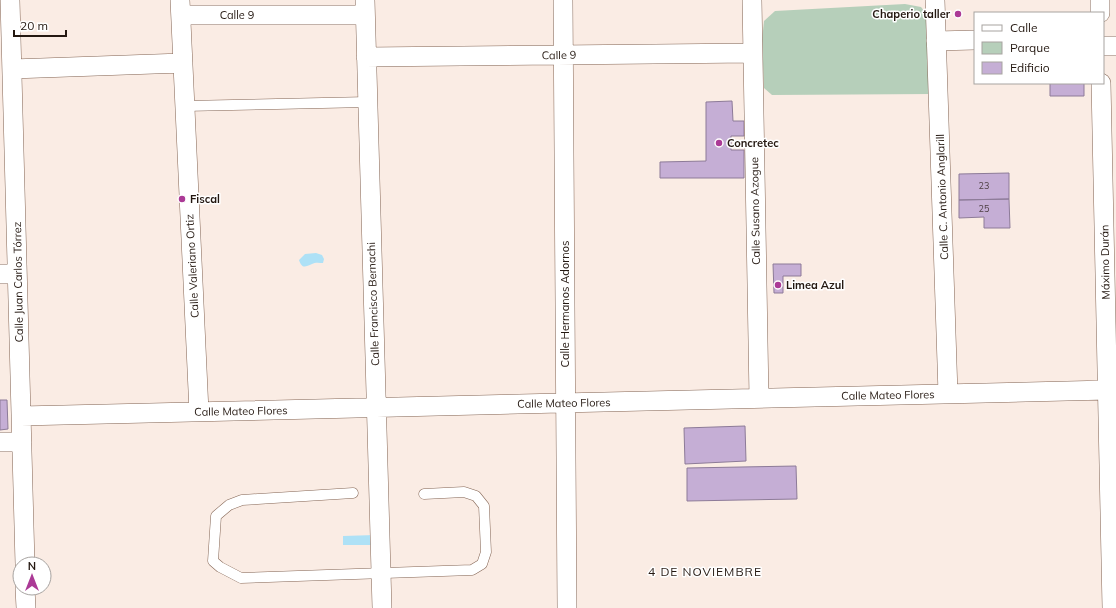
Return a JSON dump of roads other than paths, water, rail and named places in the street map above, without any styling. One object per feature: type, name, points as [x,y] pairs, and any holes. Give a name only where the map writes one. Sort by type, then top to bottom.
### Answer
[{"type":"street","name":"Calle Juan Carlos Tórrez","points":[[10,0],[12,69],[6,94],[9,274],[21,416],[25,556]]},
{"type":"street","name":"Calle Hermanos Adornos","points":[[563,0],[567,608]]},
{"type":"street","name":"Calle Susano Azogue","points":[[752,0],[759,398]]},
{"type":"street","name":"Calle C. Antonio Anglarill","points":[[935,0],[948,394]]},
{"type":"street","points":[[1100,0],[1100,12]]},
{"type":"street","name":"Calle 9","points":[[181,8],[365,8]]},
{"type":"street","name":"Calle Valeriano Ortiz","points":[[181,8],[199,412]]},
{"type":"street","name":"Calle Francisco Bernachi","points":[[365,8],[382,608]]},
{"type":"street","points":[[936,41],[974,40]]},
{"type":"street","points":[[1104,46],[1116,46]]},
{"type":"street","name":"Calle 9","points":[[366,57],[752,53]]},
{"type":"street","points":[[12,69],[183,63]]},
{"type":"street","name":"Máximo Durán","points":[[1102,84],[1110,179],[1111,299],[1108,390],[1112,417],[1114,543],[1112,608]]},
{"type":"street","name":"Calle Mateo Flores","points":[[21,416],[1108,390]]},
{"type":"street","points":[[0,442],[22,442]]},
{"type":"street","points":[[26,596],[26,608]]},
{"type":"lane","points":[[185,106],[368,102]]},
{"type":"lane","points":[[353,493],[242,500],[229,505],[216,516],[213,561],[220,567],[241,578],[472,570],[482,564],[486,552],[484,506],[476,496],[464,492],[424,494]]},
{"type":"water","points":[[316,253],[322,255],[324,259],[323,263],[315,263],[306,266],[301,265],[299,260],[305,254]]},
{"type":"water","points":[[375,535],[375,545],[343,545],[343,536]]},
{"type":"place","name":"Chaperio taller","points":[[958,14]]},
{"type":"place","name":"Concretec","points":[[719,143]]},
{"type":"place","name":"Fiscal","points":[[182,199]]},
{"type":"place","name":"Limea Azul","points":[[778,285]]},
{"type":"district","name":"4 DE NOVIEMBRE","points":[[705,572]]}]
